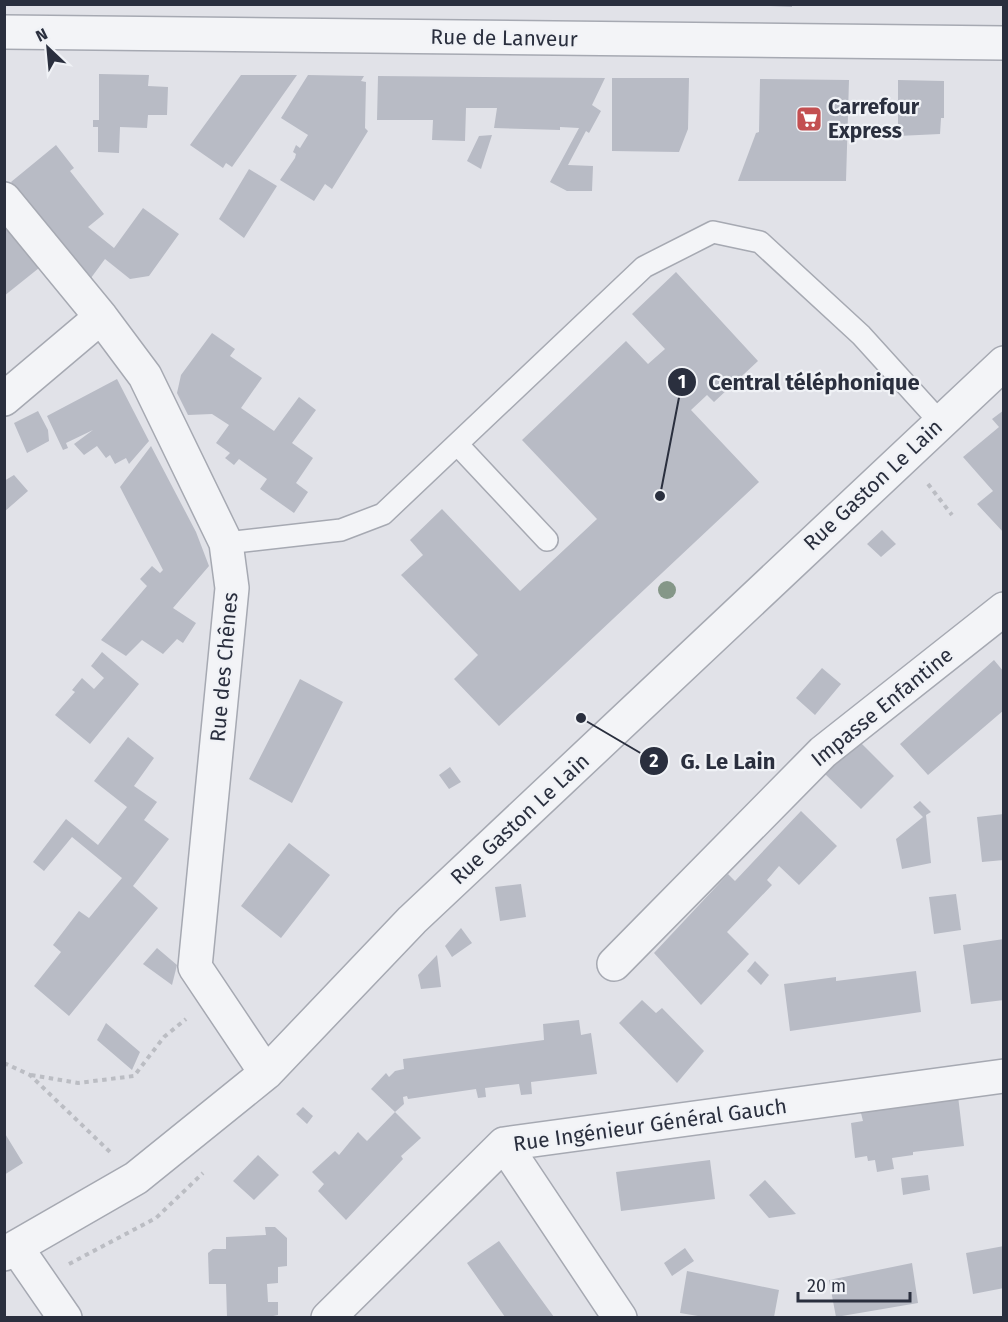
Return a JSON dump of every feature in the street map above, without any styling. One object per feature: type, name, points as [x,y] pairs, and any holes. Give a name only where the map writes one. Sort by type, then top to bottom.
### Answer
[{"type":"street","name":"Rue de Lanveur","points":[[4,32],[1004,43]]},
{"type":"street","name":"Rue des Chênes","points":[[4,199],[101,317],[145,376],[226,543],[232,588],[195,967],[266,1073]]},
{"type":"street","points":[[4,399],[101,317]]},
{"type":"street","name":"Rue Gaston Le Lain","points":[[10,1251],[136,1178],[266,1073],[412,920],[1004,363]]},
{"type":"street","name":"Impasse Enfantine","points":[[614,964],[823,752],[1004,609]]},
{"type":"street","name":"Rue Ingénieur Général Gauch","points":[[328,1317],[504,1144],[1004,1076]]},
{"type":"street","points":[[504,1144],[620,1317]]},
{"type":"street","points":[[10,1251],[65,1317]]},
{"type":"lane","points":[[226,543],[341,530],[383,514],[644,267],[713,232],[760,242],[861,335],[940,422]]},
{"type":"lane","points":[[457,444],[547,540]]},
{"type":"path","points":[[4,1063],[30,1075],[78,1083],[134,1076],[164,1037],[214,995]]},
{"type":"path","points":[[30,1075],[136,1178],[156,1218]]},
{"type":"building","points":[[770,4],[792,4],[792,7],[770,6]]},
{"type":"building","points":[[99,74],[149,75],[148,86],[168,87],[167,115],[148,115],[147,128],[120,127],[119,153],[98,152],[98,127],[93,127],[93,120],[99,120]]},
{"type":"building","points":[[241,75],[297,75],[232,167],[226,163],[223,168],[190,145]]},
{"type":"building","points":[[308,75],[364,76],[361,81],[366,82],[365,128],[368,131],[332,189],[325,184],[314,201],[280,180],[295,158],[296,154],[293,152],[296,145],[300,148],[308,135],[281,118]]},
{"type":"building","points":[[378,76],[605,78],[592,105],[601,111],[589,133],[586,131],[568,165],[593,166],[592,191],[567,191],[550,182],[579,128],[560,127],[560,130],[494,128],[497,108],[466,108],[465,141],[432,140],[433,120],[377,120]]},
{"type":"building","points":[[612,78],[689,78],[688,129],[679,152],[612,151]]},
{"type":"building","points":[[760,79],[849,80],[846,181],[738,181],[756,133],[759,132]]},
{"type":"building","points":[[898,80],[944,81],[944,118],[941,118],[940,134],[898,136]]},
{"type":"building","points":[[492,135],[481,169],[467,161],[479,136]]},
{"type":"building","points":[[56,145],[74,168],[70,171],[104,214],[88,227],[114,248],[143,208],[179,234],[149,276],[130,279],[105,259],[88,282],[11,182]]},
{"type":"building","points":[[249,169],[277,186],[244,238],[219,219]]},
{"type":"building","points":[[4,226],[39,268],[4,296]]},
{"type":"building","points":[[676,272],[758,361],[714,402],[707,395],[691,410],[759,482],[499,726],[454,679],[478,655],[401,575],[423,555],[410,540],[442,509],[520,591],[597,519],[522,440],[626,341],[648,364],[665,349],[632,314]]},
{"type":"building","points":[[212,333],[235,349],[230,356],[262,378],[241,408],[274,431],[299,397],[316,410],[292,443],[313,458],[296,483],[308,492],[294,513],[260,489],[267,479],[239,459],[234,465],[225,458],[230,453],[216,443],[229,425],[212,414],[188,415],[177,393],[181,375]]},
{"type":"building","points":[[117,379],[149,441],[129,464],[126,458],[115,464],[110,455],[106,458],[97,446],[84,455],[74,444],[93,430],[66,443],[68,448],[63,450],[47,416]]},
{"type":"building","points":[[1004,410],[1004,533],[977,504],[993,491],[963,457],[999,427],[992,419]]},
{"type":"building","points":[[38,411],[48,430],[49,441],[27,453],[14,423]]},
{"type":"building","points":[[151,446],[196,532],[209,566],[173,608],[196,623],[183,643],[177,639],[163,654],[142,640],[126,656],[101,640],[147,586],[140,579],[152,566],[160,573],[163,570],[120,487]]},
{"type":"building","points":[[14,475],[28,491],[4,512],[4,481]]},
{"type":"building","points":[[882,530],[896,544],[881,557],[867,544]]},
{"type":"building","points":[[102,652],[139,684],[90,744],[55,715],[75,692],[72,690],[82,678],[94,689],[104,678],[91,666]]},
{"type":"building","points":[[994,660],[1004,672],[1004,710],[928,775],[900,744]]},
{"type":"building","points":[[822,668],[841,684],[815,715],[796,698]]},
{"type":"building","points":[[300,679],[343,702],[292,803],[249,779]]},
{"type":"building","points":[[128,737],[154,758],[134,786],[157,802],[144,820],[169,839],[133,886],[158,908],[69,1016],[34,986],[61,952],[53,945],[79,911],[89,918],[122,878],[72,837],[44,871],[33,862],[66,819],[98,845],[127,807],[94,781]]},
{"type":"building","points":[[858,740],[894,776],[861,809],[824,773]]},
{"type":"building","points":[[450,767],[461,782],[449,789],[439,775]]},
{"type":"building","points":[[920,801],[931,812],[926,815],[931,863],[902,869],[896,839],[923,817],[913,807]]},
{"type":"building","points":[[801,811],[837,846],[799,885],[779,866],[767,880],[772,885],[727,932],[749,954],[701,1005],[654,953],[728,874],[735,881]]},
{"type":"building","points":[[1004,814],[1004,860],[982,862],[977,817]]},
{"type":"building","points":[[289,843],[330,875],[281,938],[241,906]]},
{"type":"building","points":[[521,884],[526,917],[500,921],[495,887]]},
{"type":"building","points":[[956,894],[961,930],[934,934],[929,897]]},
{"type":"building","points":[[461,928],[472,943],[452,957],[445,946]]},
{"type":"building","points":[[1004,939],[1004,1000],[971,1004],[963,945]]},
{"type":"building","points":[[157,948],[177,965],[172,985],[143,964]]},
{"type":"building","points":[[437,955],[441,987],[421,989],[418,975]]},
{"type":"building","points":[[755,961],[769,975],[761,985],[747,971]]},
{"type":"building","points":[[916,971],[921,1012],[790,1031],[784,984],[836,977],[836,981]]},
{"type":"building","points":[[642,1000],[656,1013],[662,1008],[704,1051],[677,1083],[619,1023]]},
{"type":"building","points":[[579,1020],[581,1035],[591,1033],[597,1074],[531,1082],[532,1094],[521,1095],[519,1084],[485,1088],[486,1097],[478,1098],[476,1089],[408,1099],[407,1096],[403,1097],[404,1104],[395,1112],[371,1089],[386,1073],[389,1077],[395,1071],[404,1069],[403,1059],[544,1040],[543,1024]]},
{"type":"building","points":[[106,1023],[140,1052],[132,1070],[97,1040]]},
{"type":"building","points":[[958,1096],[964,1146],[913,1152],[913,1155],[892,1158],[894,1169],[877,1172],[875,1160],[868,1161],[867,1156],[855,1158],[851,1123],[863,1121],[860,1109]]},
{"type":"building","points":[[303,1107],[313,1116],[307,1124],[296,1114]]},
{"type":"building","points":[[395,1112],[421,1138],[401,1156],[403,1159],[346,1220],[318,1191],[324,1184],[312,1172],[335,1151],[339,1155],[358,1132],[367,1141]]},
{"type":"building","points":[[4,1132],[23,1163],[4,1175]]},
{"type":"building","points":[[258,1155],[279,1175],[254,1200],[233,1181]]},
{"type":"building","points":[[710,1160],[715,1199],[621,1211],[616,1172]]},
{"type":"building","points":[[928,1175],[930,1190],[903,1195],[901,1178]]},
{"type":"building","points":[[765,1180],[796,1214],[769,1218],[749,1195]]},
{"type":"building","points":[[265,1227],[275,1227],[287,1238],[287,1266],[278,1267],[278,1283],[267,1284],[268,1302],[278,1302],[278,1315],[227,1317],[226,1284],[209,1284],[208,1253],[213,1249],[226,1249],[226,1237],[266,1235]]},
{"type":"building","points":[[499,1241],[554,1317],[505,1317],[467,1263]]},
{"type":"building","points":[[1004,1246],[1004,1288],[973,1294],[966,1253]]},
{"type":"building","points":[[685,1248],[694,1261],[672,1276],[664,1263]]},
{"type":"building","points":[[912,1263],[918,1303],[836,1317],[829,1280]]},
{"type":"building","points":[[687,1271],[779,1290],[774,1317],[704,1317],[680,1313]]},
{"type":"place","name":"Carrefour Express","points":[[809,119]]},
{"type":"place","name":"Central téléphonique","points":[[660,496]]},
{"type":"place","name":"G. Le Lain","points":[[581,718]]}]
